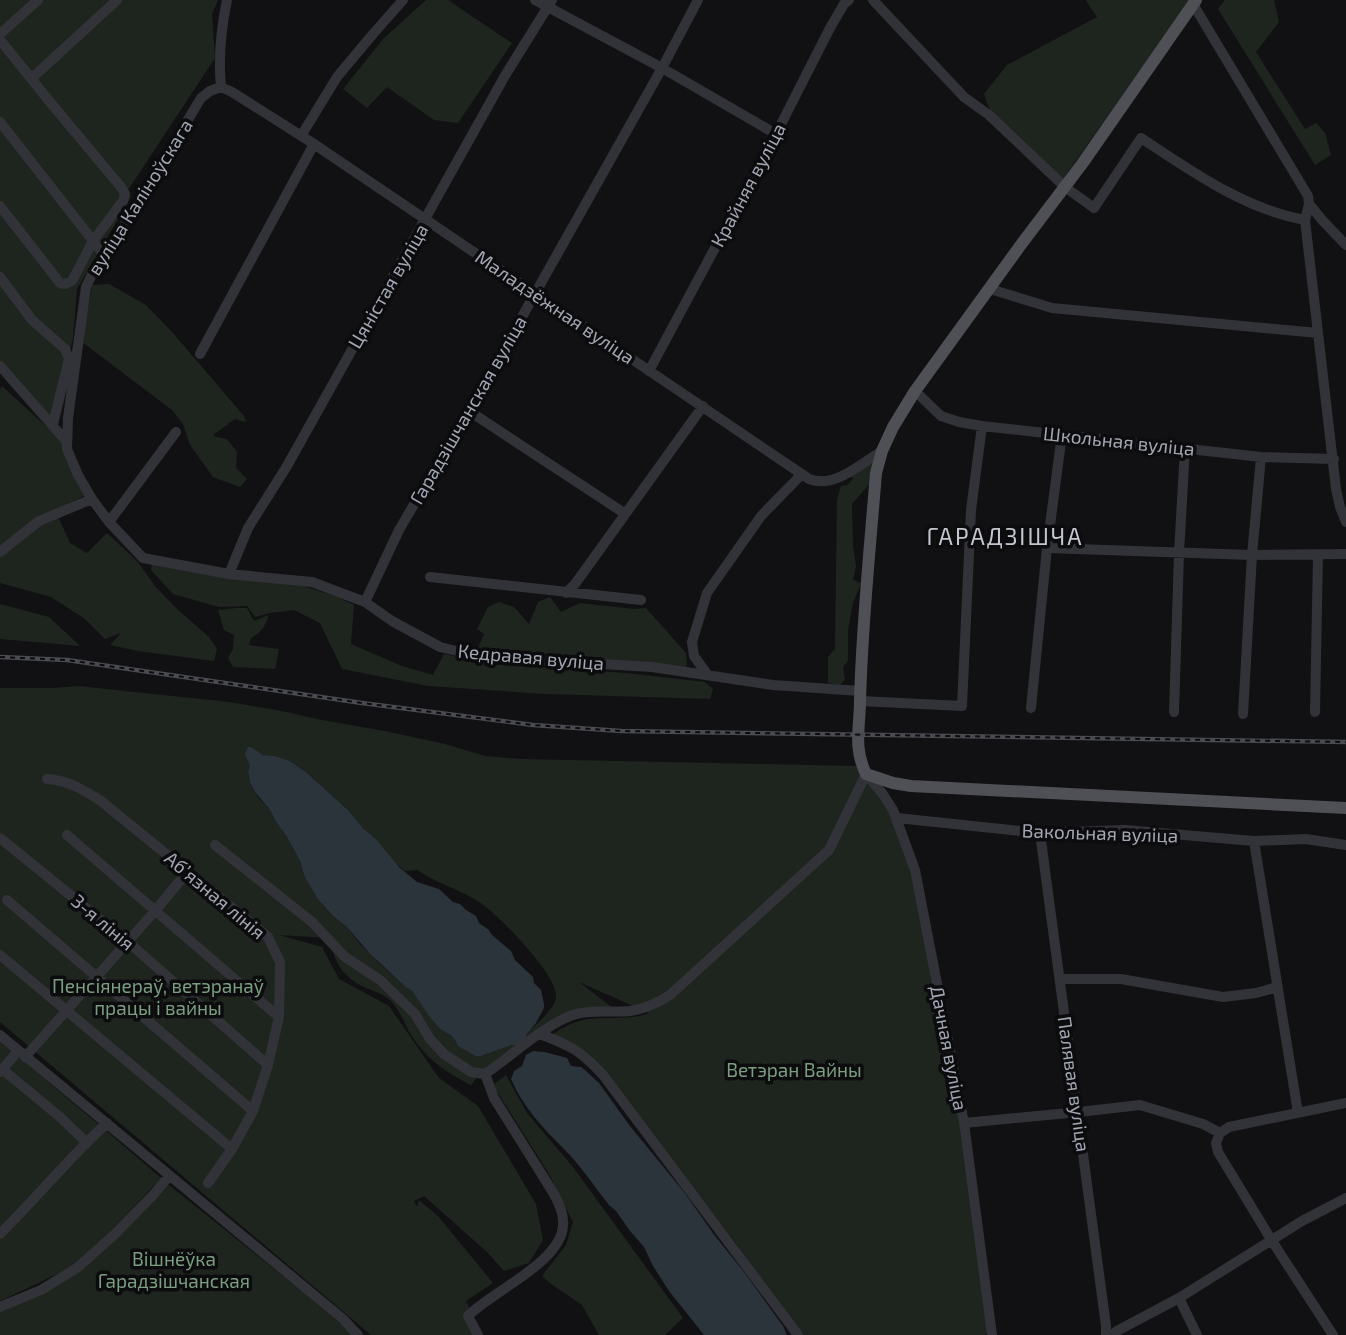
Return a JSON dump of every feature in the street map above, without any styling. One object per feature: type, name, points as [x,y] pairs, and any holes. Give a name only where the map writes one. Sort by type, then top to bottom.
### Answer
[{"type":"main road","points":[[1195,2],[1065,187],[915,390],[881,451],[876,473],[858,754],[866,774],[911,786],[1346,807]]},
{"type":"street","points":[[0,34],[38,0]]},
{"type":"street","points":[[32,78],[117,0]]},
{"type":"street","points":[[221,87],[218,63],[227,0]]},
{"type":"street","points":[[301,136],[337,77],[403,0]]},
{"type":"street","points":[[535,0],[550,4],[776,134]]},
{"type":"street","name":"Гарадзішчанская вуліца","points":[[365,602],[399,530],[698,0]]},
{"type":"street","name":"Крайняя вуліца","points":[[649,371],[830,28],[849,0]]},
{"type":"street","points":[[873,0],[964,97],[989,115],[1065,187],[1094,208],[1141,138],[1209,182],[1271,212],[1306,220]]},
{"type":"street","points":[[1195,2],[1308,196],[1310,204],[1346,245]]},
{"type":"street","name":"Цяністая вуліца","points":[[229,574],[248,528],[287,466],[506,74],[550,4]]},
{"type":"street","points":[[0,40],[125,194],[123,201],[93,241],[72,281],[65,284],[60,283],[0,206]]},
{"type":"street","name":"Маладзёжная вуліца","points":[[221,87],[314,144],[802,474],[817,482],[828,482],[839,478],[881,451]]},
{"type":"street","name":"вуліца Каліноўскага","points":[[109,522],[92,499],[72,463],[67,442],[86,286],[201,98],[221,87]]},
{"type":"street","points":[[0,122],[105,256]]},
{"type":"street","points":[[200,354],[314,144]]},
{"type":"street","points":[[1310,204],[1306,220],[1318,333],[1336,489],[1346,522]]},
{"type":"street","points":[[0,277],[32,320],[65,349],[69,359],[53,424]]},
{"type":"street","points":[[990,289],[1052,308],[1318,333]]},
{"type":"street","points":[[0,366],[67,442]]},
{"type":"street","name":"Школьная вуліца","points":[[915,390],[942,416],[982,426],[1261,457],[1334,459]]},
{"type":"street","points":[[566,593],[703,405]]},
{"type":"street","points":[[468,411],[624,513]]},
{"type":"street","name":"Кедравая вуліца","points":[[109,522],[143,558],[229,574],[312,582],[365,602],[392,621],[440,647],[465,653],[499,658],[652,667],[860,696],[962,706],[971,510],[982,426]]},
{"type":"street","points":[[109,522],[176,432]]},
{"type":"street","points":[[1031,708],[1047,548],[1062,435]]},
{"type":"street","points":[[1174,712],[1185,448]]},
{"type":"street","points":[[1243,714],[1252,555],[1261,457]]},
{"type":"street","points":[[706,674],[694,656],[692,642],[707,593],[761,516],[802,474]]},
{"type":"street","points":[[0,552],[39,521],[92,499]]},
{"type":"street","points":[[1047,548],[1252,555],[1346,554]]},
{"type":"street","points":[[1315,712],[1318,555]]},
{"type":"street","points":[[430,577],[641,600]]},
{"type":"street","points":[[215,845],[312,922],[345,957],[380,980],[415,1014],[444,1054],[471,1072],[485,1074],[558,1022],[576,1014],[634,1011],[670,995],[829,850],[866,774]]},
{"type":"street","name":"Дачная вуліца","points":[[866,774],[882,793],[897,818],[915,870],[964,1123],[992,1335]]},
{"type":"street","name":"Абʼязная лінія","points":[[47,779],[77,786],[101,801],[268,937],[280,962],[279,1017],[268,1065],[253,1111],[232,1150],[208,1183]]},
{"type":"street","name":"Вакольная вуліца","points":[[897,818],[1040,833],[1125,830],[1254,841],[1306,839],[1346,845]]},
{"type":"street","name":"Палявая вуліца","points":[[1040,833],[1079,1112],[1106,1335]]},
{"type":"street","points":[[68,835],[279,1017]]},
{"type":"street","name":"3-я лінія","points":[[0,838],[128,942],[268,1065]]},
{"type":"street","points":[[1254,841],[1298,1113]]},
{"type":"street","points":[[86,1142],[60,1117],[1,1070],[67,1011],[188,871]]},
{"type":"street","points":[[7,900],[253,1111]]},
{"type":"street","points":[[0,955],[232,1150]]},
{"type":"street","points":[[1060,979],[1121,978],[1223,998],[1277,987]]},
{"type":"street","points":[[540,1034],[581,1053],[603,1075],[799,1335]]},
{"type":"street","points":[[0,1035],[343,1319],[358,1335]]},
{"type":"street","points":[[478,1335],[468,1317],[475,1308],[548,1255],[561,1237],[564,1224],[554,1194],[494,1098],[485,1074]]},
{"type":"street","points":[[1333,1335],[1272,1241],[1216,1143],[1220,1133],[1229,1127],[1346,1103]]},
{"type":"street","points":[[964,1123],[1140,1105],[1220,1133]]},
{"type":"street","points":[[0,1234],[107,1123]]},
{"type":"street","points":[[0,1307],[41,1290],[77,1268],[115,1234],[169,1176]]},
{"type":"street","points":[[1112,1335],[1179,1298],[1302,1221],[1346,1198]]},
{"type":"street","points":[[1179,1298],[1197,1335]]},
{"type":"green space","points":[[0,0],[218,0],[212,14],[215,58],[128,190],[102,156],[131,197],[77,289],[73,338],[53,424],[0,364]]},
{"type":"green space","points":[[426,0],[448,0],[512,43],[458,123],[434,120],[387,87],[367,108],[343,89],[383,39]]},
{"type":"green space","points":[[1087,0],[1190,0],[1063,179],[991,113],[984,94],[1007,65],[1097,17]]},
{"type":"green space","points":[[1225,0],[1274,0],[1279,22],[1256,52],[1305,129],[1316,123],[1325,133],[1331,155],[1315,165],[1218,9]]},
{"type":"green space","points":[[109,284],[146,305],[244,416],[246,422],[235,419],[213,435],[227,439],[237,452],[236,468],[247,479],[240,487],[213,477],[190,445],[183,424],[172,410],[82,342],[92,285]]},
{"type":"green space","points":[[2,386],[62,441],[67,462],[86,495],[55,510],[70,543],[87,553],[107,533],[137,561],[155,586],[177,609],[209,637],[217,649],[214,661],[110,645],[121,633],[105,639],[85,619],[51,597],[0,583]]},
{"type":"green space","points":[[874,460],[871,482],[852,504],[856,566],[853,580],[861,583],[853,603],[848,630],[848,661],[843,667],[845,680],[840,685],[828,683],[828,657],[835,649],[837,499],[841,486],[847,485],[853,479],[851,475]]},
{"type":"green space","points":[[152,563],[227,578],[303,586],[335,596],[354,605],[351,644],[402,666],[433,675],[444,654],[491,664],[626,673],[705,682],[713,689],[710,699],[547,694],[428,686],[342,669],[320,623],[294,610],[255,617],[247,606],[219,607],[173,594],[151,570]]},
{"type":"green space","points":[[550,597],[561,612],[580,603],[646,608],[686,653],[687,667],[477,650],[484,634],[477,629],[488,607],[499,602],[514,607],[529,624],[538,602]]},
{"type":"green space","points":[[0,604],[49,617],[80,646],[0,639]]},
{"type":"green space","points":[[247,608],[254,621],[269,615],[263,628],[251,638],[249,645],[279,649],[275,669],[233,667],[228,658],[233,649],[234,635],[224,630],[218,610]]},
{"type":"green space","points":[[78,686],[229,702],[277,710],[445,744],[485,756],[856,766],[893,816],[908,861],[954,1087],[987,1333],[801,1335],[736,1243],[597,1065],[555,1043],[543,1040],[582,1020],[634,1017],[649,1013],[579,982],[613,1008],[589,1008],[526,1039],[526,1035],[552,1007],[556,997],[548,975],[513,932],[471,897],[417,870],[405,871],[348,810],[306,772],[290,761],[257,752],[248,771],[250,784],[287,837],[300,861],[305,878],[325,907],[382,966],[412,991],[440,1029],[452,1036],[466,1051],[481,1056],[517,1045],[479,1075],[471,1085],[429,1057],[416,1042],[390,1000],[358,984],[345,974],[337,962],[329,938],[279,935],[322,947],[339,979],[389,1006],[439,1078],[478,1106],[536,1204],[543,1240],[529,1263],[504,1271],[487,1252],[424,1196],[414,1201],[417,1207],[419,1200],[438,1216],[493,1283],[466,1301],[483,1335],[371,1335],[0,1022],[0,688]]},
{"type":"green space","points":[[0,1039],[161,1178],[104,1239],[72,1267],[0,1301]]},
{"type":"green space","points":[[506,1075],[527,1113],[573,1167],[683,1318],[665,1335],[599,1335],[582,1305],[542,1276],[566,1245],[573,1222],[549,1174],[493,1085]]},
{"type":"green space","name":"Вішнёўка Гарадзішчанская","points":[[169,1185],[354,1335],[0,1335],[0,1309],[50,1287],[161,1188]]},
{"type":"shaded area","points":[[248,747],[263,755],[290,761],[306,772],[348,810],[399,867],[417,882],[439,889],[453,902],[476,916],[479,923],[511,951],[515,960],[533,977],[534,983],[541,990],[544,1004],[526,1039],[517,1045],[475,1056],[458,1046],[452,1036],[440,1029],[412,991],[370,954],[318,899],[305,878],[300,861],[287,837],[250,783],[250,766],[245,754]]},
{"type":"shaded area","points":[[533,1051],[567,1058],[571,1066],[581,1067],[599,1083],[744,1272],[787,1335],[704,1335],[669,1291],[644,1247],[521,1099],[511,1079],[514,1071],[522,1066],[526,1055]]},
{"type":"railway","points":[[0,657],[67,660],[533,725],[621,731],[1346,742]]},
{"type":"district","name":"ГАРАДЗІШЧА","points":[[1005,537]]},
{"type":"park label","name":"Пенсіянераў, ветэранаў працы і вайны","points":[[158,997]]},
{"type":"park label","name":"Ветэран Вайны","points":[[794,1070]]}]
